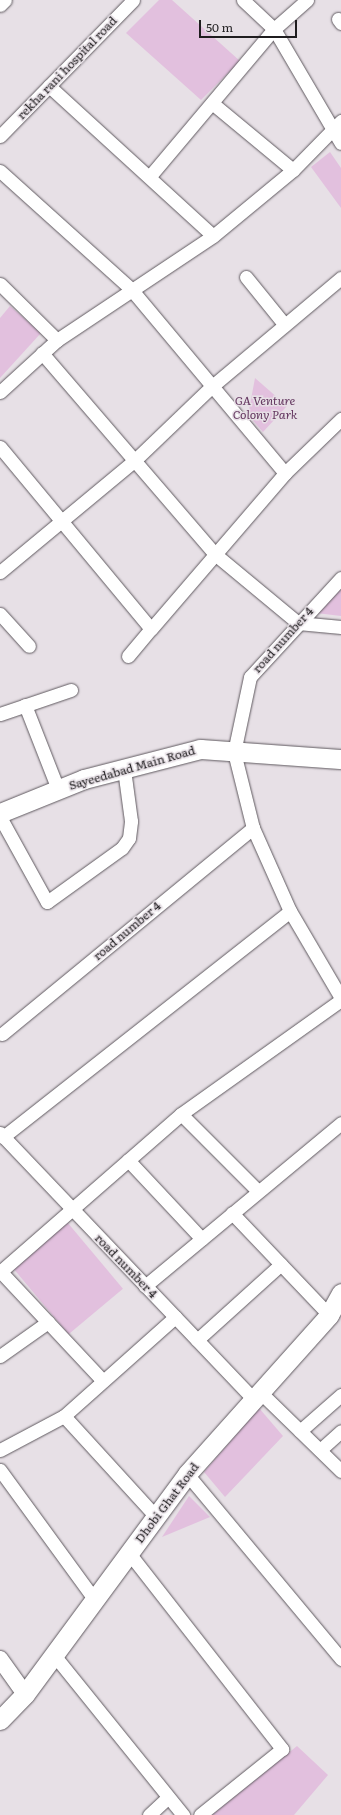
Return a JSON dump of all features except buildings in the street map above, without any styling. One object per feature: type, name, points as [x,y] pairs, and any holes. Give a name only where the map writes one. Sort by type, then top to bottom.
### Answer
[{"type":"main road","name":"Sayeedabad Main Road","points":[[0,814],[58,789],[124,769],[200,749],[341,758]]},
{"type":"main road","name":"Dhobi Ghat Road","points":[[0,1720],[25,1694],[94,1599],[157,1518],[187,1474],[329,1315],[341,1293]]},
{"type":"street","points":[[0,5],[5,0]]},
{"type":"street","name":"rekha rani hospital road","points":[[0,136],[133,0]]},
{"type":"street","points":[[243,0],[274,29],[336,125],[341,143]]},
{"type":"street","points":[[150,176],[274,29],[307,0]]},
{"type":"street","points":[[49,86],[150,176],[213,236]]},
{"type":"street","points":[[212,103],[293,170]]},
{"type":"street","points":[[0,392],[57,340],[131,289],[213,236],[293,170],[336,125]]},
{"type":"street","points":[[0,171],[131,289],[211,387],[285,473]]},
{"type":"street","points":[[246,277],[284,324]]},
{"type":"street","points":[[0,572],[62,523],[136,459],[211,387],[284,324],[341,278]]},
{"type":"street","points":[[0,284],[57,340]]},
{"type":"street","points":[[42,353],[136,459],[216,555],[298,624],[341,627]]},
{"type":"street","points":[[128,656],[285,473],[341,419]]},
{"type":"street","points":[[0,447],[151,629]]},
{"type":"street","name":"road number 4","points":[[341,578],[250,677],[234,752],[253,828],[290,911],[341,999]]},
{"type":"street","points":[[0,614],[29,646]]},
{"type":"street","points":[[0,714],[71,690]]},
{"type":"street","points":[[25,705],[58,789]]},
{"type":"street","points":[[0,817],[47,902],[122,848],[129,838],[131,821],[124,769]]},
{"type":"street","name":"road number 4","points":[[1,1034],[253,828]]},
{"type":"street","points":[[2,1135],[290,911]]},
{"type":"street","points":[[103,1382],[0,1272],[182,1114],[341,999]]},
{"type":"street","points":[[182,1114],[258,1191]]},
{"type":"street","points":[[145,1286],[341,1123]]},
{"type":"street","name":"road number 4","points":[[2,1135],[197,1340],[256,1395],[300,1431],[341,1471]]},
{"type":"street","points":[[128,1160],[202,1239]]},
{"type":"street","points":[[232,1213],[329,1315]]},
{"type":"street","points":[[197,1340],[281,1264]]},
{"type":"street","points":[[0,1450],[64,1416],[175,1317]]},
{"type":"street","points":[[0,1356],[48,1322]]},
{"type":"street","points":[[300,1431],[341,1395]]},
{"type":"street","points":[[64,1416],[157,1518]]},
{"type":"street","points":[[320,1450],[341,1431]]},
{"type":"street","points":[[0,1470],[94,1599]]},
{"type":"street","points":[[187,1474],[341,1659]]},
{"type":"street","points":[[129,1554],[282,1749],[200,1815]]},
{"type":"street","points":[[54,1655],[183,1815]]},
{"type":"street","points":[[0,1659],[25,1694]]},
{"type":"street","points":[[149,1815],[168,1797]]},
{"type":"green space","points":[[159,0],[172,0],[240,61],[201,100],[126,33]]},
{"type":"green space","points":[[330,152],[341,168],[341,208],[311,167]]},
{"type":"green space","points":[[10,306],[41,333],[0,378],[0,318]]},
{"type":"green space","name":"GA Venture Colony Park","points":[[255,378],[287,406],[263,432],[248,415]]},
{"type":"green space","points":[[341,587],[341,616],[316,613]]},
{"type":"green space","points":[[67,1222],[123,1289],[69,1334],[13,1268]]},
{"type":"green space","points":[[259,1408],[283,1436],[225,1497],[204,1472]]},
{"type":"green space","points":[[189,1496],[210,1517],[162,1537]]},
{"type":"green space","points":[[297,1746],[328,1775],[294,1815],[212,1815]]}]
